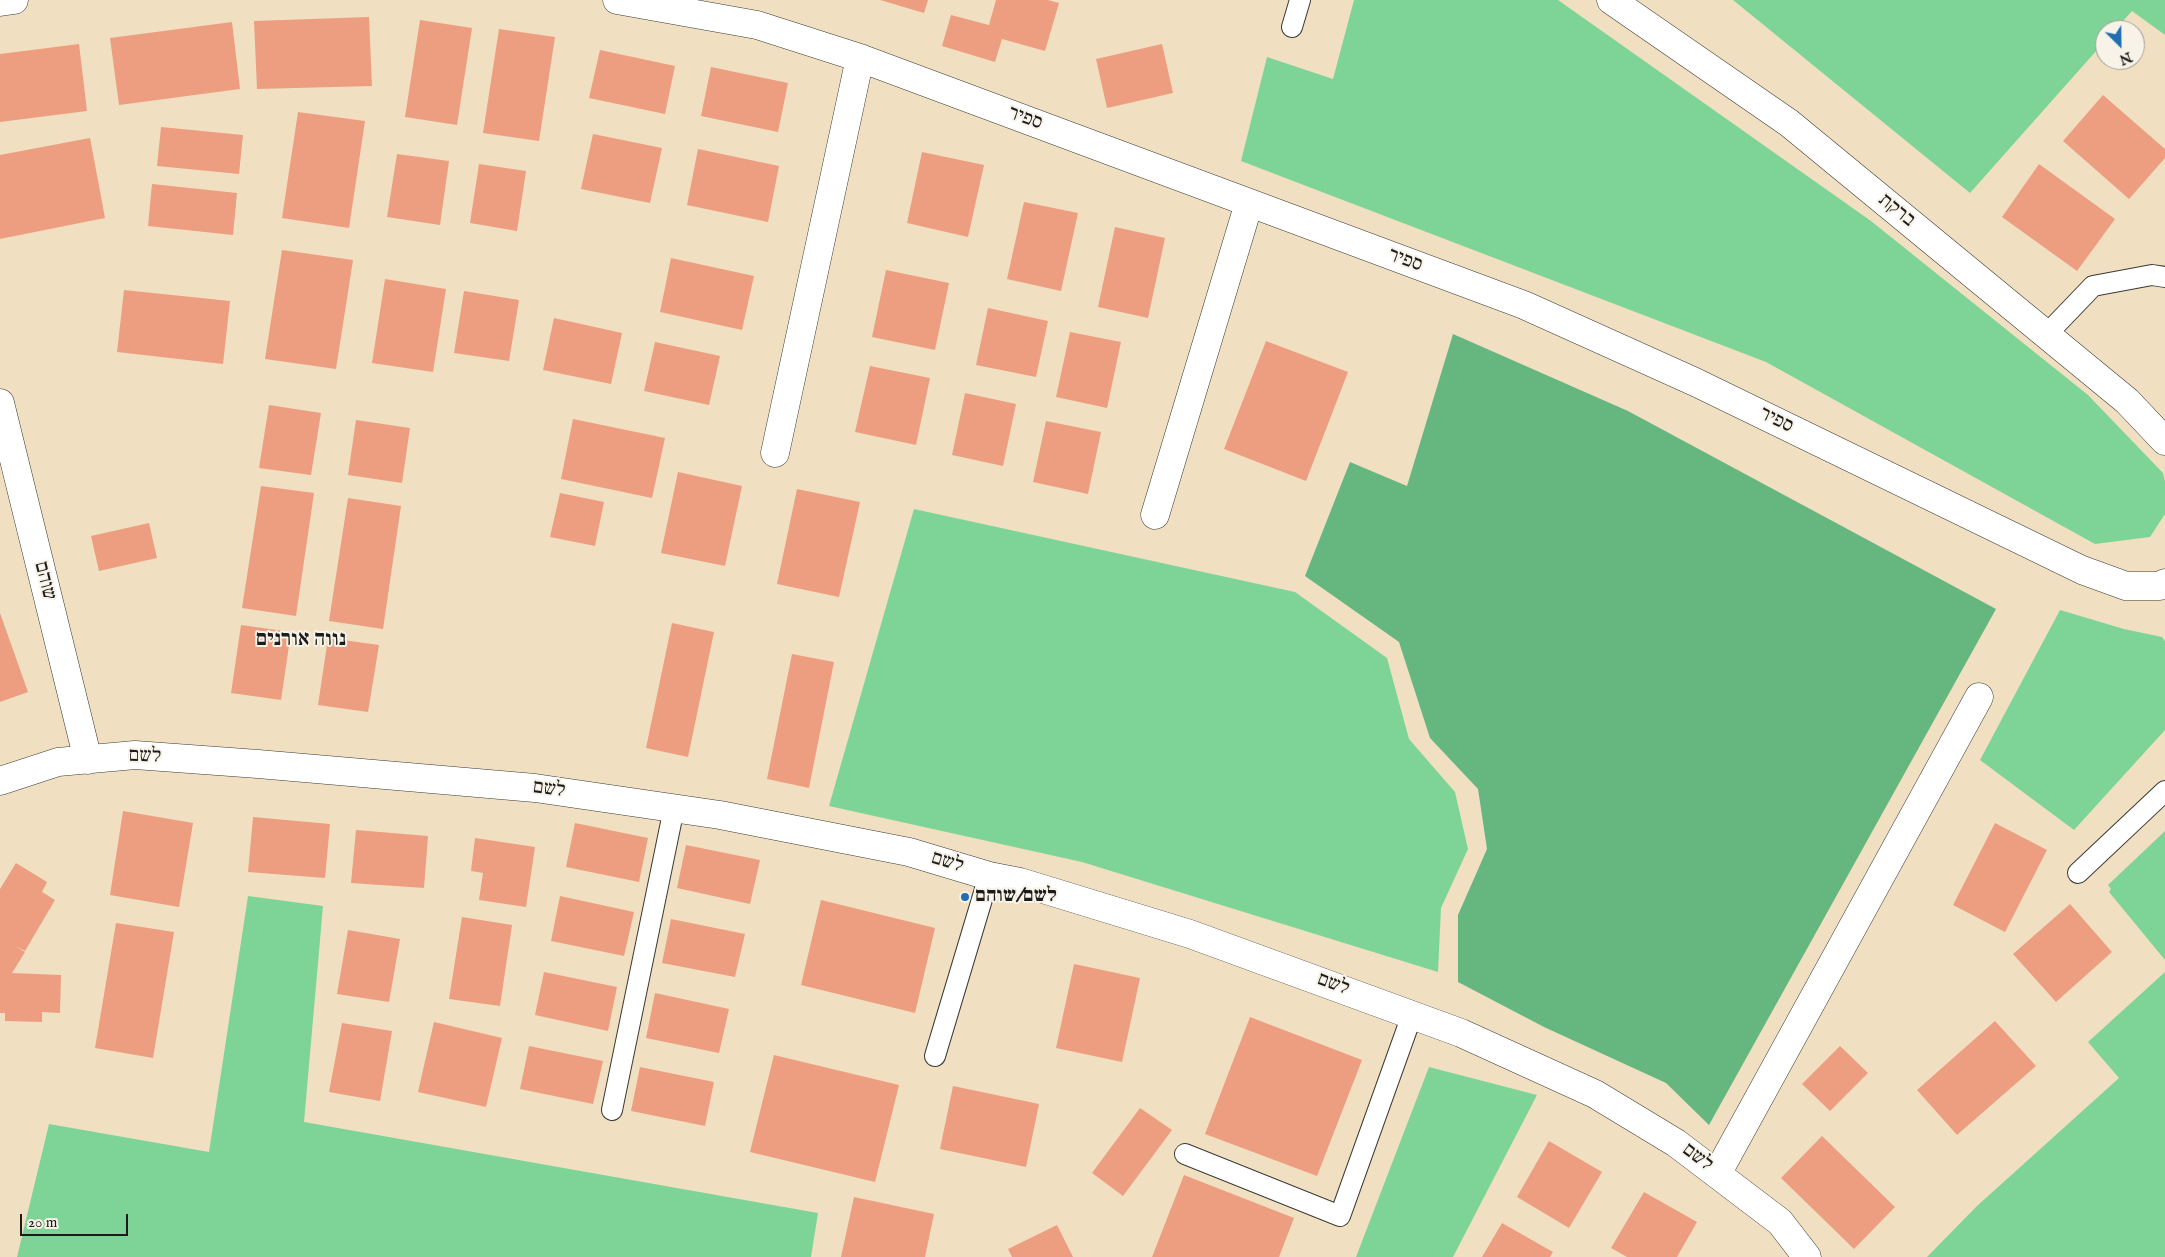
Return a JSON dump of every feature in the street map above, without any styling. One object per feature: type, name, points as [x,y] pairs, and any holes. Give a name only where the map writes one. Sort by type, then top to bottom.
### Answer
[{"type":"street","points":[[0,2],[14,0]]},
{"type":"street","name":"ספיר","points":[[617,0],[757,25],[860,58],[1524,305],[1695,382],[2082,570],[2126,586],[2159,586],[2165,583]]},
{"type":"street","name":"ברקת","points":[[1611,0],[1789,123],[2127,401],[2165,441]]},
{"type":"street","points":[[775,453],[860,58]]},
{"type":"street","points":[[1155,515],[1249,203]]},
{"type":"street","name":"שוהם","points":[[0,403],[88,760]]},
{"type":"street","points":[[1717,1174],[1979,697]]},
{"type":"street","name":"לשם","points":[[0,781],[58,762],[135,755],[258,764],[535,788],[720,814],[909,852],[989,876],[1020,882],[1190,934],[1461,1033],[1595,1094],[1676,1142],[1780,1222],[1797,1252]]},
{"type":"lane","points":[[1292,27],[1300,0]]},
{"type":"lane","points":[[2046,335],[2093,286],[2152,275],[2165,277]]},
{"type":"lane","points":[[2078,873],[2165,791]]},
{"type":"lane","points":[[612,1110],[674,808]]},
{"type":"lane","points":[[935,1056],[989,876]]},
{"type":"lane","points":[[1185,1154],[1340,1216],[1412,1015]]},
{"type":"green space","points":[[1354,0],[1558,0],[1871,221],[2088,395],[2163,473],[2165,481],[2165,514],[2150,537],[2095,544],[1766,362],[1241,161],[1267,57],[1333,79]]},
{"type":"green space","points":[[1733,0],[2165,0],[2165,35],[2132,11],[2124,20],[2095,20],[2095,52],[1970,193]]},
{"type":"green space","points":[[1453,334],[1628,411],[1996,609],[1709,1125],[1666,1083],[1544,1027],[1458,982],[1458,915],[1487,849],[1478,789],[1430,738],[1399,642],[1305,576],[1350,462],[1407,486]]},
{"type":"green space","points":[[914,509],[1295,592],[1387,658],[1409,739],[1455,792],[1468,849],[1441,908],[1438,972],[1082,862],[829,806]]},
{"type":"green space","points":[[2060,610],[2124,629],[2162,637],[2165,641],[2165,730],[2074,830],[1980,760]]},
{"type":"green space","points":[[2165,831],[2165,960],[2109,892],[2111,889],[2108,885]]},
{"type":"green space","points":[[248,896],[323,906],[304,1122],[818,1213],[811,1257],[17,1257],[49,1124],[209,1152]]},
{"type":"green space","points":[[2165,972],[2165,1257],[1927,1257],[1977,1206],[2119,1078],[2088,1042]]},
{"type":"green space","points":[[1429,1067],[1537,1095],[1453,1257],[1356,1257]]},
{"type":"building","points":[[880,0],[928,0],[924,13]]},
{"type":"building","points":[[996,0],[1048,0],[1059,3],[1045,51],[1002,39],[995,62],[942,46],[951,15],[989,25]]},
{"type":"building","points":[[369,17],[372,86],[257,89],[254,21]]},
{"type":"building","points":[[420,20],[472,28],[457,125],[405,117]]},
{"type":"building","points":[[232,22],[240,89],[119,105],[110,38]]},
{"type":"building","points":[[499,29],[555,37],[539,141],[483,133]]},
{"type":"building","points":[[79,44],[87,111],[0,122],[0,54]]},
{"type":"building","points":[[1162,44],[1173,93],[1107,108],[1096,59]]},
{"type":"building","points":[[600,50],[675,66],[665,114],[589,98]]},
{"type":"building","points":[[711,67],[788,83],[778,132],[701,116]]},
{"type":"building","points":[[2103,95],[2165,149],[2165,158],[2129,199],[2063,141]]},
{"type":"building","points":[[298,112],[365,121],[349,228],[282,218]]},
{"type":"building","points":[[161,127],[243,135],[239,174],[157,166]]},
{"type":"building","points":[[593,134],[662,148],[650,203],[581,189]]},
{"type":"building","points":[[90,138],[105,218],[0,239],[0,155]]},
{"type":"building","points":[[698,149],[779,166],[768,222],[687,205]]},
{"type":"building","points":[[922,152],[984,165],[968,237],[907,223]]},
{"type":"building","points":[[397,154],[449,161],[440,225],[387,217]]},
{"type":"building","points":[[479,164],[526,171],[517,231],[470,223]]},
{"type":"building","points":[[2039,164],[2115,219],[2077,271],[2002,217]]},
{"type":"building","points":[[152,184],[237,193],[233,235],[148,226]]},
{"type":"building","points":[[1024,202],[1078,213],[1061,291],[1007,279]]},
{"type":"building","points":[[1115,227],[1165,238],[1148,318],[1098,307]]},
{"type":"building","points":[[282,250],[353,260],[336,369],[265,359]]},
{"type":"building","points":[[671,258],[754,276],[742,330],[660,312]]},
{"type":"building","points":[[886,270],[949,283],[935,350],[872,337]]},
{"type":"building","points":[[385,279],[446,289],[433,372],[372,363]]},
{"type":"building","points":[[124,290],[230,301],[223,364],[117,352]]},
{"type":"building","points":[[464,291],[519,300],[509,361],[454,353]]},
{"type":"building","points":[[988,308],[1048,321],[1036,377],[976,365]]},
{"type":"building","points":[[554,318],[622,333],[611,384],[543,370]]},
{"type":"building","points":[[1070,332],[1121,342],[1107,408],[1056,397]]},
{"type":"building","points":[[1266,341],[1348,372],[1306,481],[1224,449]]},
{"type":"building","points":[[655,342],[720,356],[709,405],[644,391]]},
{"type":"building","points":[[870,366],[930,378],[916,445],[855,432]]},
{"type":"building","points":[[965,393],[1016,404],[1003,466],[952,455]]},
{"type":"building","points":[[269,405],[321,413],[311,475],[259,468]]},
{"type":"building","points":[[573,419],[665,438],[652,498],[561,479]]},
{"type":"building","points":[[356,420],[410,428],[402,483],[348,475]]},
{"type":"building","points":[[1046,421],[1101,432],[1088,494],[1033,482]]},
{"type":"building","points":[[678,472],[742,486],[725,566],[661,553]]},
{"type":"building","points":[[261,486],[314,493],[296,616],[242,608]]},
{"type":"building","points":[[797,489],[860,502],[839,597],[777,584]]},
{"type":"building","points":[[560,493],[604,502],[595,546],[550,537]]},
{"type":"building","points":[[348,498],[401,506],[383,629],[329,621]]},
{"type":"building","points":[[149,523],[157,558],[99,571],[91,536]]},
{"type":"building","points":[[0,613],[28,692],[0,702]]},
{"type":"building","points":[[672,623],[714,632],[688,757],[646,748]]},
{"type":"building","points":[[241,625],[291,632],[281,700],[231,693]]},
{"type":"building","points":[[328,638],[379,645],[368,712],[318,705]]},
{"type":"building","points":[[792,654],[834,662],[809,788],[767,779]]},
{"type":"building","points":[[123,811],[193,823],[179,907],[110,895]]},
{"type":"building","points":[[253,817],[330,824],[325,878],[248,872]]},
{"type":"building","points":[[575,823],[648,838],[639,882],[566,867]]},
{"type":"building","points":[[1995,823],[2047,850],[2005,932],[1953,905]]},
{"type":"building","points":[[356,830],[428,836],[424,888],[351,883]]},
{"type":"building","points":[[475,838],[535,847],[526,907],[479,900],[483,873],[471,871]]},
{"type":"building","points":[[686,845],[760,860],[750,904],[677,888]]},
{"type":"building","points":[[16,863],[47,882],[42,892],[55,900],[25,951],[15,946],[25,952],[12,973],[61,975],[60,1013],[42,1012],[42,1022],[5,1021],[5,1013],[0,1013],[0,889]]},
{"type":"building","points":[[560,896],[634,912],[624,956],[551,941]]},
{"type":"building","points":[[821,900],[935,928],[915,1013],[801,985]]},
{"type":"building","points":[[2070,904],[2112,952],[2056,1002],[2013,954]]},
{"type":"building","points":[[462,917],[512,925],[500,1006],[449,999]]},
{"type":"building","points":[[671,919],[745,934],[735,977],[662,963]]},
{"type":"building","points":[[116,923],[174,932],[153,1058],[95,1048]]},
{"type":"building","points":[[348,930],[400,939],[389,1002],[337,994]]},
{"type":"building","points":[[1074,964],[1140,978],[1122,1062],[1056,1048]]},
{"type":"building","points":[[544,972],[617,987],[608,1031],[535,1015]]},
{"type":"building","points":[[655,993],[729,1009],[719,1053],[646,1038]]},
{"type":"building","points":[[1250,1017],[1362,1060],[1317,1176],[1205,1134]]},
{"type":"building","points":[[1995,1021],[2036,1066],[1957,1135],[1917,1090]]},
{"type":"building","points":[[434,1022],[502,1038],[486,1107],[418,1092]]},
{"type":"building","points":[[342,1023],[392,1031],[380,1101],[329,1092]]},
{"type":"building","points":[[529,1046],[603,1061],[593,1104],[520,1089]]},
{"type":"building","points":[[1840,1046],[1868,1073],[1830,1111],[1802,1084]]},
{"type":"building","points":[[774,1055],[899,1085],[875,1182],[750,1152]]},
{"type":"building","points":[[640,1067],[714,1082],[705,1126],[631,1111]]},
{"type":"building","points":[[953,1086],[1039,1104],[1026,1167],[940,1149]]},
{"type":"building","points":[[1140,1108],[1172,1130],[1123,1196],[1092,1173]]},
{"type":"building","points":[[1822,1136],[1895,1207],[1854,1249],[1781,1178]]},
{"type":"building","points":[[1549,1141],[1602,1172],[1569,1228],[1517,1197]]},
{"type":"building","points":[[1184,1175],[1294,1218],[1279,1257],[1152,1257]]},
{"type":"building","points":[[1644,1192],[1697,1222],[1677,1257],[1627,1257],[1611,1248]]},
{"type":"building","points":[[854,1197],[934,1214],[925,1257],[841,1257]]},
{"type":"building","points":[[1502,1223],[1553,1252],[1550,1257],[1482,1257]]},
{"type":"building","points":[[1057,1225],[1073,1257],[1012,1257],[1008,1249]]},
{"type":"place","name":"לשם/שוהם","points":[[965,897]]},
{"type":"district","name":"נווה אורנים","points":[[301,641]]}]
